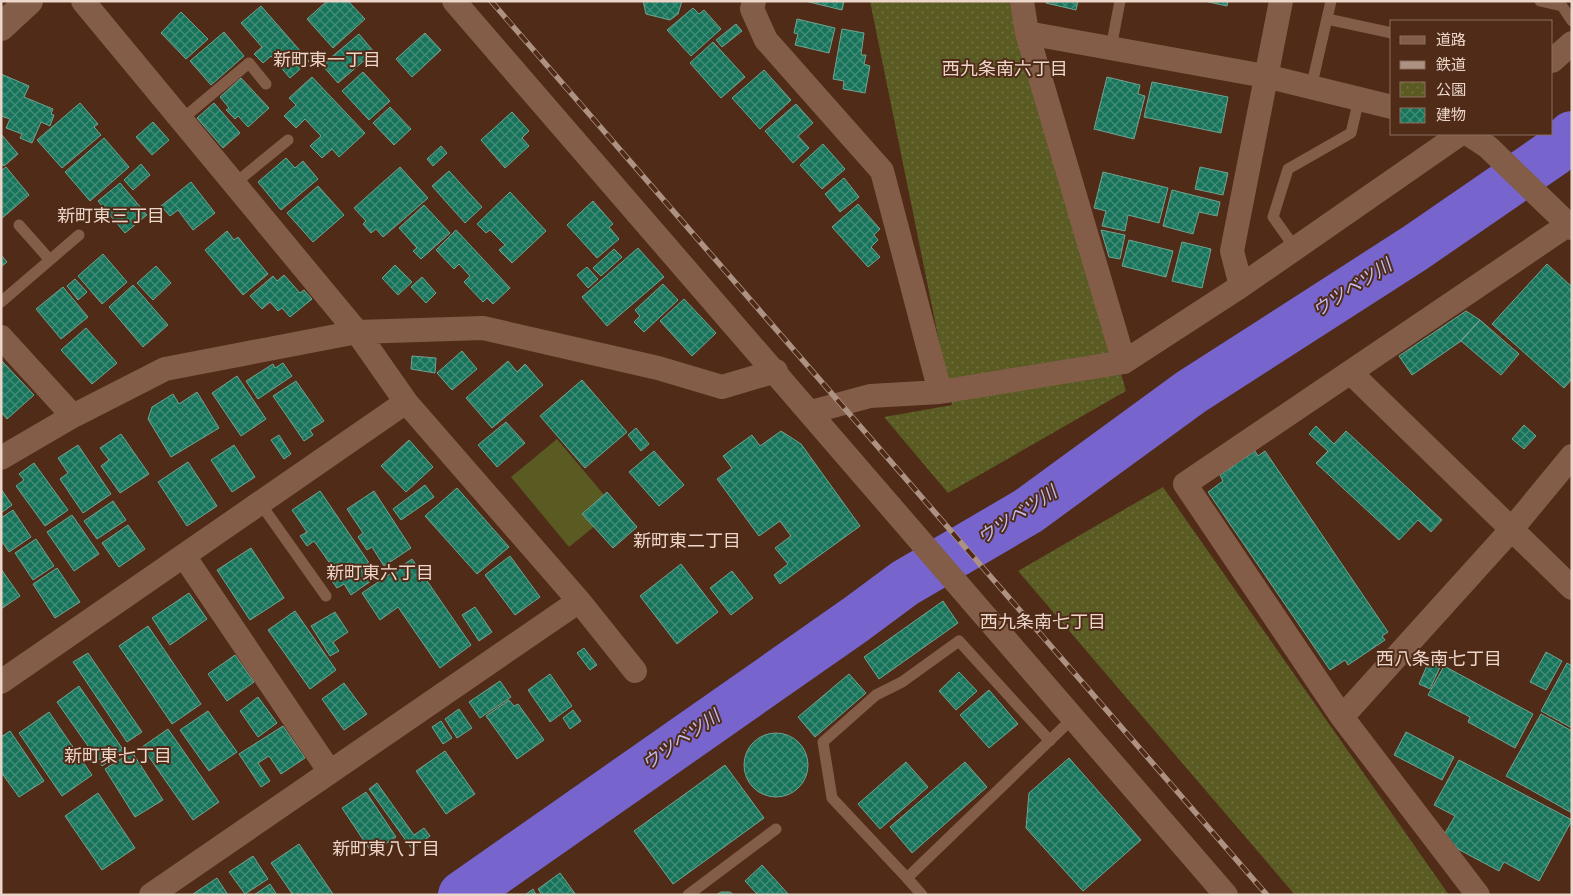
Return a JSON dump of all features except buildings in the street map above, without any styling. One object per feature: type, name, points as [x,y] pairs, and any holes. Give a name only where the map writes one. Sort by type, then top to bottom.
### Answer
[{"type":"street","points":[[1,27],[29,1]]},
{"type":"street","points":[[83,1],[357,332],[406,402],[579,601],[635,671]]},
{"type":"street","points":[[454,1],[776,371],[1226,895]]},
{"type":"street","points":[[754,1],[752,9],[766,40],[882,171],[940,392]]},
{"type":"street","points":[[1022,1],[1027,33],[1124,362]]},
{"type":"street","points":[[1241,286],[1232,251],[1281,1]]},
{"type":"street","points":[[1027,33],[1265,76],[1390,107]]},
{"type":"street","points":[[1553,60],[1572,43]]},
{"type":"street","points":[[811,412],[870,396],[940,392],[1124,362],[1241,286],[1459,135]]},
{"type":"street","points":[[1470,135],[1488,147],[1549,208],[1571,225],[1185,484],[1342,717],[1478,895]]},
{"type":"street","points":[[1,458],[73,416],[165,369],[357,332],[483,328],[658,368],[722,387],[776,371]]},
{"type":"street","points":[[1,337],[73,416]]},
{"type":"street","points":[[1351,373],[1572,588]]},
{"type":"street","points":[[1,682],[406,402]]},
{"type":"street","points":[[1342,717],[1511,530],[1572,456]]},
{"type":"street","points":[[184,556],[330,772]]},
{"type":"street","points":[[150,895],[579,601]]},
{"type":"lane","points":[[1111,48],[1120,1]]},
{"type":"lane","points":[[1311,88],[1331,1]]},
{"type":"lane","points":[[1540,1],[1562,6],[1572,21]]},
{"type":"lane","points":[[1327,19],[1390,32]]},
{"type":"lane","points":[[181,120],[248,63],[266,84]]},
{"type":"lane","points":[[1295,248],[1273,218],[1288,169],[1351,132],[1359,99]]},
{"type":"lane","points":[[234,184],[288,140]]},
{"type":"lane","points":[[19,225],[50,260]]},
{"type":"lane","points":[[1,302],[79,235]]},
{"type":"lane","points":[[260,503],[326,596]]},
{"type":"lane","points":[[922,895],[832,798],[823,742],[876,695],[902,682],[959,641],[1050,741]]},
{"type":"lane","points":[[907,878],[1073,718]]},
{"type":"lane","points":[[688,895],[776,828]]},
{"type":"green space","points":[[870,1],[1014,1],[1126,391],[948,493],[884,417],[952,405]]},
{"type":"green space","points":[[557,439],[616,509],[569,547],[511,477]]},
{"type":"green space","points":[[1163,487],[1449,895],[1295,895],[1018,571]]},
{"type":"waterway","name":"ウツベツ川","points":[[462,895],[905,583],[1028,511],[1191,392],[1415,248],[1553,153],[1572,135]]},
{"type":"railway","points":[[491,1],[1267,895]]},
{"type":"district","name":"新町東一丁目","points":[[327,60]]},
{"type":"district","name":"西九条南六丁目","points":[[1005,69]]},
{"type":"district","name":"新町東三丁目","points":[[111,216]]},
{"type":"district","name":"新町東二丁目","points":[[687,541]]},
{"type":"district","name":"新町東六丁目","points":[[380,573]]},
{"type":"district","name":"西九条南七丁目","points":[[1043,622]]},
{"type":"district","name":"西八条南七丁目","points":[[1439,659]]},
{"type":"district","name":"新町東七丁目","points":[[118,756]]},
{"type":"district","name":"新町東八丁目","points":[[386,849]]}]
